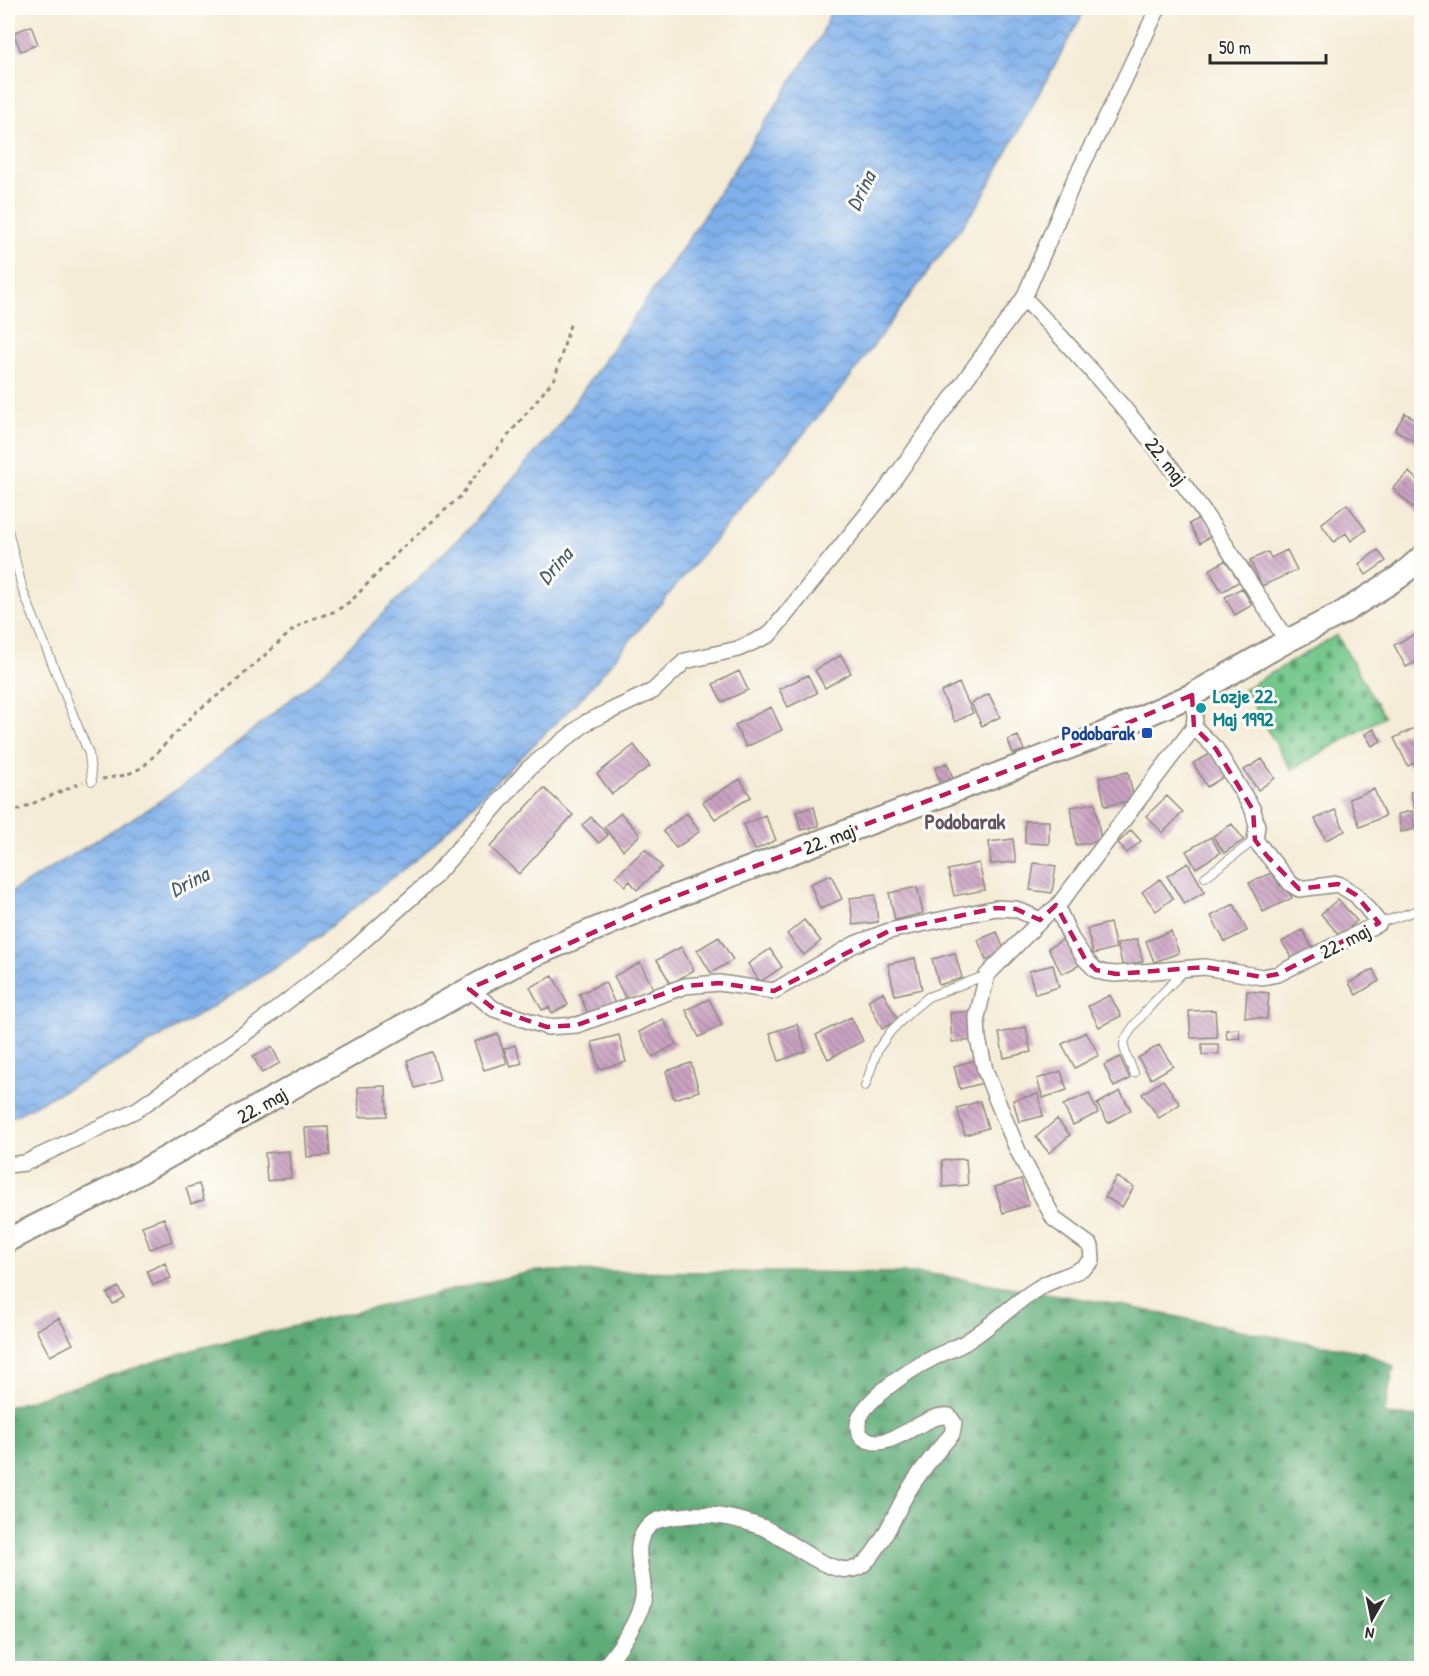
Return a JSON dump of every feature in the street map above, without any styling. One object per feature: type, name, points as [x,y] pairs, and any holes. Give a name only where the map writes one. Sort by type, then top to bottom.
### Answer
[{"type":"main road","name":"22. maj","points":[[8,1240],[110,1189],[469,988],[534,955],[658,903],[1091,739],[1192,695],[1287,641],[1342,613],[1399,577],[1422,557]]},
{"type":"street","points":[[8,1165],[25,1163],[138,1109],[258,1024],[354,949],[433,878],[529,768],[587,722],[653,691],[685,661],[738,649],[769,635],[881,497],[1024,298],[1073,183],[1158,8]]},
{"type":"street","name":"22. maj","points":[[1024,298],[1061,336],[1121,405],[1176,474],[1199,505],[1287,641]]},
{"type":"street","points":[[604,1668],[638,1615],[643,1596],[639,1548],[643,1535],[652,1523],[694,1514],[724,1517],[765,1528],[837,1569],[850,1571],[861,1566],[872,1555],[910,1488],[952,1434],[954,1423],[950,1416],[933,1417],[880,1442],[865,1439],[858,1431],[858,1418],[861,1413],[889,1385],[966,1342],[1042,1285],[1088,1265],[1092,1260],[1091,1246],[1054,1219],[1018,1151],[985,1070],[978,1039],[977,1017],[987,975],[1040,920],[1057,907],[1194,727],[1192,695]]},
{"type":"street","points":[[1194,727],[1216,749],[1252,810],[1257,826],[1255,840]]},
{"type":"street","name":"22. maj","points":[[1057,907],[1071,938],[1096,970],[1116,974],[1205,967],[1262,977],[1278,974],[1379,923],[1356,895],[1338,884],[1299,889],[1291,884],[1255,840]]},
{"type":"street","points":[[469,988],[494,1009],[547,1027],[577,1025],[685,986],[719,983],[774,991],[855,945],[889,931],[996,908],[1016,909],[1040,920]]},
{"type":"lane","points":[[8,530],[23,591],[89,754],[92,781]]},
{"type":"lane","points":[[1205,877],[1255,840]]},
{"type":"lane","points":[[1379,923],[1422,909]]},
{"type":"lane","points":[[1134,1073],[1124,1045],[1126,1037],[1140,1018],[1186,969]]},
{"type":"lane","points":[[865,1086],[878,1049],[891,1031],[910,1012],[928,997],[987,975]]},
{"type":"path","points":[[8,814],[81,782],[126,775],[143,767],[197,711],[234,683],[295,628],[312,619],[336,611],[351,601],[402,548],[461,496],[555,378],[571,321]]},
{"type":"highlighted area","points":[[1192,695],[1194,727],[1216,749],[1253,810],[1255,840],[1267,856],[1299,889],[1338,884],[1356,895],[1379,923],[1278,974],[1262,977],[1205,967],[1116,974],[1096,970],[1085,959],[1056,905],[1040,920],[1016,909],[996,908],[889,931],[774,991],[719,983],[685,986],[577,1025],[547,1027],[494,1009],[469,989],[658,903],[1091,739]]},
{"type":"green space","points":[[1337,635],[1384,717],[1291,770],[1244,689]]},
{"type":"green space","points":[[535,1271],[925,1273],[1125,1306],[1260,1334],[1364,1352],[1394,1367],[1384,1415],[1421,1417],[1421,1668],[8,1668],[8,1407],[199,1348]]},
{"type":"water","name":"Drina","points":[[832,8],[1086,8],[979,203],[842,388],[585,694],[423,854],[294,955],[239,991],[113,1065],[8,1119],[8,894],[184,785],[320,676],[470,527],[556,429],[680,252],[820,38]]},
{"type":"building","points":[[31,26],[38,44],[21,51],[13,33]]},
{"type":"building","points":[[1405,413],[1422,423],[1422,431],[1415,442],[1395,430]]},
{"type":"building","points":[[1409,472],[1422,485],[1422,517],[1393,488]]},
{"type":"building","points":[[1347,504],[1366,530],[1351,541],[1346,533],[1334,542],[1321,524]]},
{"type":"building","points":[[1202,516],[1214,534],[1200,543],[1189,524]]},
{"type":"building","points":[[1287,550],[1297,570],[1262,586],[1250,560],[1268,552],[1271,558]]},
{"type":"building","points":[[1378,550],[1386,561],[1366,575],[1359,564]]},
{"type":"building","points":[[1226,560],[1240,581],[1222,592],[1209,570]]},
{"type":"building","points":[[1242,588],[1252,605],[1235,615],[1225,597]]},
{"type":"building","points":[[1417,633],[1422,641],[1422,659],[1406,667],[1394,645]]},
{"type":"building","points":[[841,655],[851,673],[825,688],[815,670]]},
{"type":"building","points":[[739,671],[748,690],[722,702],[713,684]]},
{"type":"building","points":[[808,675],[817,693],[788,707],[779,689]]},
{"type":"building","points":[[959,683],[973,713],[955,722],[941,692]]},
{"type":"building","points":[[989,694],[1000,717],[982,726],[971,703]]},
{"type":"building","points":[[771,707],[782,730],[746,747],[735,725]]},
{"type":"building","points":[[1417,727],[1422,736],[1422,759],[1408,766],[1394,738]]},
{"type":"building","points":[[1374,729],[1381,741],[1372,746],[1365,734]]},
{"type":"building","points":[[1018,736],[1024,750],[1013,754],[1008,740]]},
{"type":"building","points":[[634,745],[650,766],[612,794],[597,774]]},
{"type":"building","points":[[1214,752],[1227,775],[1207,787],[1193,763]]},
{"type":"building","points":[[1262,759],[1275,778],[1258,790],[1244,770]]},
{"type":"building","points":[[947,763],[954,781],[941,786],[935,768]]},
{"type":"building","points":[[1128,772],[1134,800],[1105,806],[1099,778]]},
{"type":"building","points":[[740,779],[751,797],[715,819],[703,802]]},
{"type":"building","points":[[544,788],[573,815],[519,874],[490,847]]},
{"type":"building","points":[[1374,789],[1385,816],[1360,827],[1349,799]]},
{"type":"building","points":[[1422,789],[1422,817],[1417,818],[1410,792]]},
{"type":"building","points":[[1167,796],[1183,812],[1163,833],[1146,816]]},
{"type":"building","points":[[1095,803],[1101,841],[1076,845],[1071,807]]},
{"type":"building","points":[[814,807],[819,826],[801,830],[796,812]]},
{"type":"building","points":[[1335,810],[1345,831],[1326,840],[1315,819]]},
{"type":"building","points":[[1412,811],[1415,829],[1401,832],[1398,814]]},
{"type":"building","points":[[621,813],[640,835],[623,850],[604,827]]},
{"type":"building","points":[[687,813],[700,831],[676,848],[663,831]]},
{"type":"building","points":[[765,815],[776,840],[755,850],[743,825]]},
{"type":"building","points":[[591,817],[608,835],[599,843],[582,825]]},
{"type":"building","points":[[1025,821],[1049,821],[1049,844],[1025,843]]},
{"type":"building","points":[[1232,824],[1244,840],[1224,853],[1213,836]]},
{"type":"building","points":[[1131,830],[1141,841],[1127,853],[1118,843]]},
{"type":"building","points":[[1211,837],[1220,853],[1196,868],[1186,851]]},
{"type":"building","points":[[1013,839],[1016,862],[991,864],[989,842]]},
{"type":"building","points":[[645,849],[662,867],[637,890],[630,881],[625,886],[616,876]]},
{"type":"building","points":[[979,863],[985,890],[954,896],[948,870]]},
{"type":"building","points":[[1034,863],[1056,866],[1052,893],[1030,890]]},
{"type":"building","points":[[1188,863],[1205,892],[1184,904],[1167,876]]},
{"type":"building","points":[[1273,872],[1280,886],[1285,884],[1292,898],[1263,912],[1249,883]]},
{"type":"building","points":[[831,875],[842,899],[820,909],[810,884]]},
{"type":"building","points":[[1160,879],[1173,898],[1156,911],[1142,892]]},
{"type":"building","points":[[917,887],[923,913],[895,920],[889,893]]},
{"type":"building","points":[[875,895],[878,922],[853,925],[850,898]]},
{"type":"building","points":[[1338,899],[1357,921],[1340,936],[1321,914]]},
{"type":"building","points":[[1234,904],[1247,931],[1225,942],[1211,916]]},
{"type":"building","points":[[804,920],[821,941],[804,955],[787,934]]},
{"type":"building","points":[[1110,923],[1116,948],[1093,954],[1087,929]]},
{"type":"building","points":[[1302,930],[1315,951],[1295,963],[1282,942]]},
{"type":"building","points":[[1171,931],[1179,953],[1154,962],[1146,941]]},
{"type":"building","points":[[997,932],[1005,952],[986,960],[978,940]]},
{"type":"building","points":[[719,937],[733,960],[711,973],[697,950]]},
{"type":"building","points":[[1066,938],[1080,965],[1062,974],[1048,948]]},
{"type":"building","points":[[1137,939],[1143,961],[1123,967],[1117,944]]},
{"type":"building","points":[[681,947],[694,970],[671,984],[657,960]]},
{"type":"building","points":[[770,949],[782,967],[760,982],[748,964]]},
{"type":"building","points":[[955,953],[962,978],[939,985],[932,959]]},
{"type":"building","points":[[915,958],[922,989],[895,995],[888,964]]},
{"type":"building","points":[[640,963],[653,988],[627,1001],[614,976]]},
{"type":"building","points":[[1053,965],[1059,987],[1035,994],[1029,971]]},
{"type":"building","points":[[1373,969],[1379,981],[1356,995],[1349,983]]},
{"type":"building","points":[[553,976],[568,1005],[552,1013],[549,1007],[542,1010],[530,987]]},
{"type":"building","points":[[605,982],[615,1004],[589,1016],[579,994]]},
{"type":"building","points":[[1247,991],[1269,993],[1267,1019],[1245,1017]]},
{"type":"building","points":[[883,992],[898,1020],[882,1029],[868,1000]]},
{"type":"building","points":[[1110,995],[1121,1016],[1099,1027],[1088,1006]]},
{"type":"building","points":[[709,999],[722,1025],[699,1037],[686,1010]]},
{"type":"building","points":[[1215,1010],[1217,1037],[1191,1038],[1189,1011]]},
{"type":"building","points":[[974,1011],[976,1040],[952,1042],[950,1013]]},
{"type":"building","points":[[851,1017],[863,1041],[828,1059],[816,1035]]},
{"type":"building","points":[[663,1019],[676,1044],[653,1057],[639,1032]]},
{"type":"building","points":[[797,1024],[806,1051],[779,1061],[770,1033]]},
{"type":"building","points":[[1026,1027],[1031,1052],[1004,1058],[999,1033]]},
{"type":"building","points":[[1239,1029],[1240,1038],[1227,1039],[1226,1030]]},
{"type":"building","points":[[1086,1032],[1099,1055],[1075,1068],[1062,1044]]},
{"type":"building","points":[[498,1034],[507,1063],[484,1070],[474,1042]]},
{"type":"building","points":[[619,1035],[626,1062],[599,1069],[592,1042]]},
{"type":"building","points":[[1202,1044],[1218,1044],[1219,1054],[1202,1055]]},
{"type":"building","points":[[515,1045],[522,1063],[511,1067],[504,1049]]},
{"type":"building","points":[[1159,1045],[1173,1066],[1151,1079],[1138,1058]]},
{"type":"building","points":[[272,1047],[280,1063],[262,1073],[253,1056]]},
{"type":"building","points":[[432,1052],[440,1080],[415,1088],[407,1060]]},
{"type":"building","points":[[1120,1057],[1130,1079],[1114,1087],[1104,1065]]},
{"type":"building","points":[[977,1060],[983,1083],[960,1089],[954,1066]]},
{"type":"building","points":[[691,1063],[699,1091],[674,1099],[666,1071]]},
{"type":"building","points":[[1061,1071],[1067,1090],[1043,1098],[1037,1079]]},
{"type":"building","points":[[1163,1080],[1180,1104],[1159,1118],[1142,1094]]},
{"type":"building","points":[[386,1086],[387,1116],[359,1117],[358,1087]]},
{"type":"building","points":[[1120,1091],[1131,1110],[1108,1123],[1097,1104]]},
{"type":"building","points":[[1089,1093],[1098,1113],[1073,1125],[1063,1105]]},
{"type":"building","points":[[1038,1094],[1043,1116],[1019,1122],[1013,1100]]},
{"type":"building","points":[[980,1101],[988,1128],[965,1135],[957,1108]]},
{"type":"building","points":[[1057,1119],[1070,1135],[1049,1153],[1036,1137]]},
{"type":"building","points":[[328,1127],[330,1155],[307,1157],[305,1128]]},
{"type":"building","points":[[289,1151],[291,1178],[267,1181],[265,1153]]},
{"type":"building","points":[[966,1159],[968,1185],[943,1187],[942,1160]]},
{"type":"building","points":[[1116,1177],[1134,1187],[1122,1207],[1105,1197]]},
{"type":"building","points":[[1021,1179],[1029,1205],[1003,1213],[995,1187]]},
{"type":"building","points":[[199,1184],[204,1200],[191,1204],[186,1188]]},
{"type":"building","points":[[164,1218],[172,1241],[150,1249],[142,1226]]},
{"type":"building","points":[[165,1263],[171,1278],[153,1285],[147,1271]]},
{"type":"building","points":[[118,1287],[124,1297],[113,1304],[107,1294]]},
{"type":"building","points":[[59,1318],[73,1344],[50,1356],[36,1330]]},
{"type":"place","name":"Lozje 22. Maj 1992","points":[[1201,708]]},
{"type":"place","name":"Podobarak","points":[[1147,733]]},
{"type":"district","name":"Podobarak","points":[[965,821]]}]
